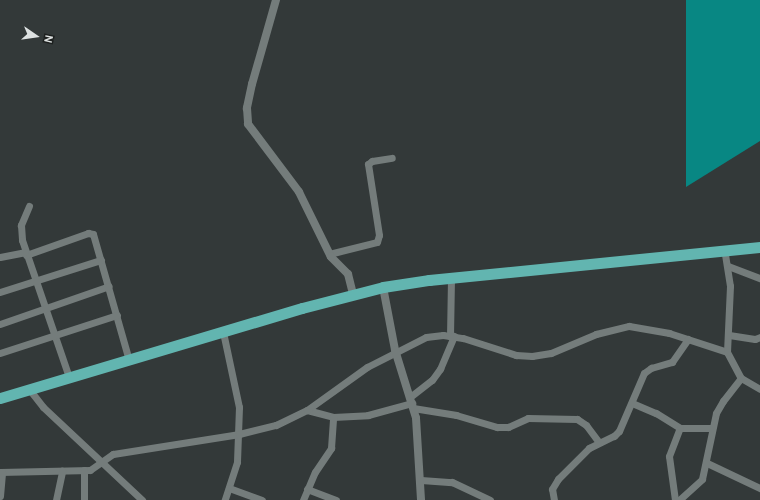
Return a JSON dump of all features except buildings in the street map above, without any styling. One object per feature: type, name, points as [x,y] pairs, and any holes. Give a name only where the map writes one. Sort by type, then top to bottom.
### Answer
[{"type":"highway","points":[[0,398],[353,294],[383,288],[451,278],[760,247]]},
{"type":"street","points":[[276,0],[252,84],[247,108],[248,124],[299,192],[329,254],[348,274],[353,294]]},
{"type":"street","points":[[329,254],[378,242],[368,164],[372,160],[392,158]]},
{"type":"street","points":[[29,206],[21,225],[26,253],[46,307],[52,335],[69,377]]},
{"type":"street","points":[[0,257],[26,253],[91,233],[95,236],[129,360]]},
{"type":"street","points":[[724,250],[728,266],[729,335],[727,352],[741,378],[760,389]]},
{"type":"street","points":[[0,292],[101,260]]},
{"type":"street","points":[[728,266],[760,278]]},
{"type":"street","points":[[412,403],[440,369],[452,336],[451,278]]},
{"type":"street","points":[[0,324],[109,286]]},
{"type":"street","points":[[383,288],[396,350],[412,403],[421,480],[421,500]]},
{"type":"street","points":[[0,353],[117,315]]},
{"type":"street","points":[[0,496],[1,472],[84,470],[96,468],[102,461],[113,454],[239,434],[276,425],[307,410],[345,381],[396,350],[426,337],[452,336],[516,355],[532,356],[551,353],[596,334],[629,326],[644,327],[727,352]]},
{"type":"street","points":[[223,332],[236,386],[239,434],[237,462],[225,500]]},
{"type":"street","points":[[729,335],[755,339],[760,338]]},
{"type":"street","points":[[554,500],[552,489],[558,479],[589,448],[619,431],[644,373],[651,368],[672,362],[688,339]]},
{"type":"street","points":[[679,500],[698,484],[706,463],[712,428],[719,407],[741,378]]},
{"type":"street","points":[[29,389],[48,412],[142,500]]},
{"type":"street","points":[[307,410],[334,417],[368,415],[412,403],[497,427],[508,427],[528,418],[578,419],[586,425],[599,442]]},
{"type":"street","points":[[632,403],[656,413],[680,428],[712,428]]},
{"type":"street","points":[[303,500],[331,448],[334,417]]},
{"type":"street","points":[[675,500],[669,456],[680,428]]},
{"type":"street","points":[[706,463],[760,488]]},
{"type":"street","points":[[56,500],[62,470]]},
{"type":"street","points":[[84,470],[84,500]]},
{"type":"street","points":[[421,480],[452,482],[490,500]]},
{"type":"street","points":[[229,488],[262,500]]},
{"type":"street","points":[[308,489],[336,500]]},
{"type":"water","points":[[686,0],[760,0],[760,141],[686,187]]}]
